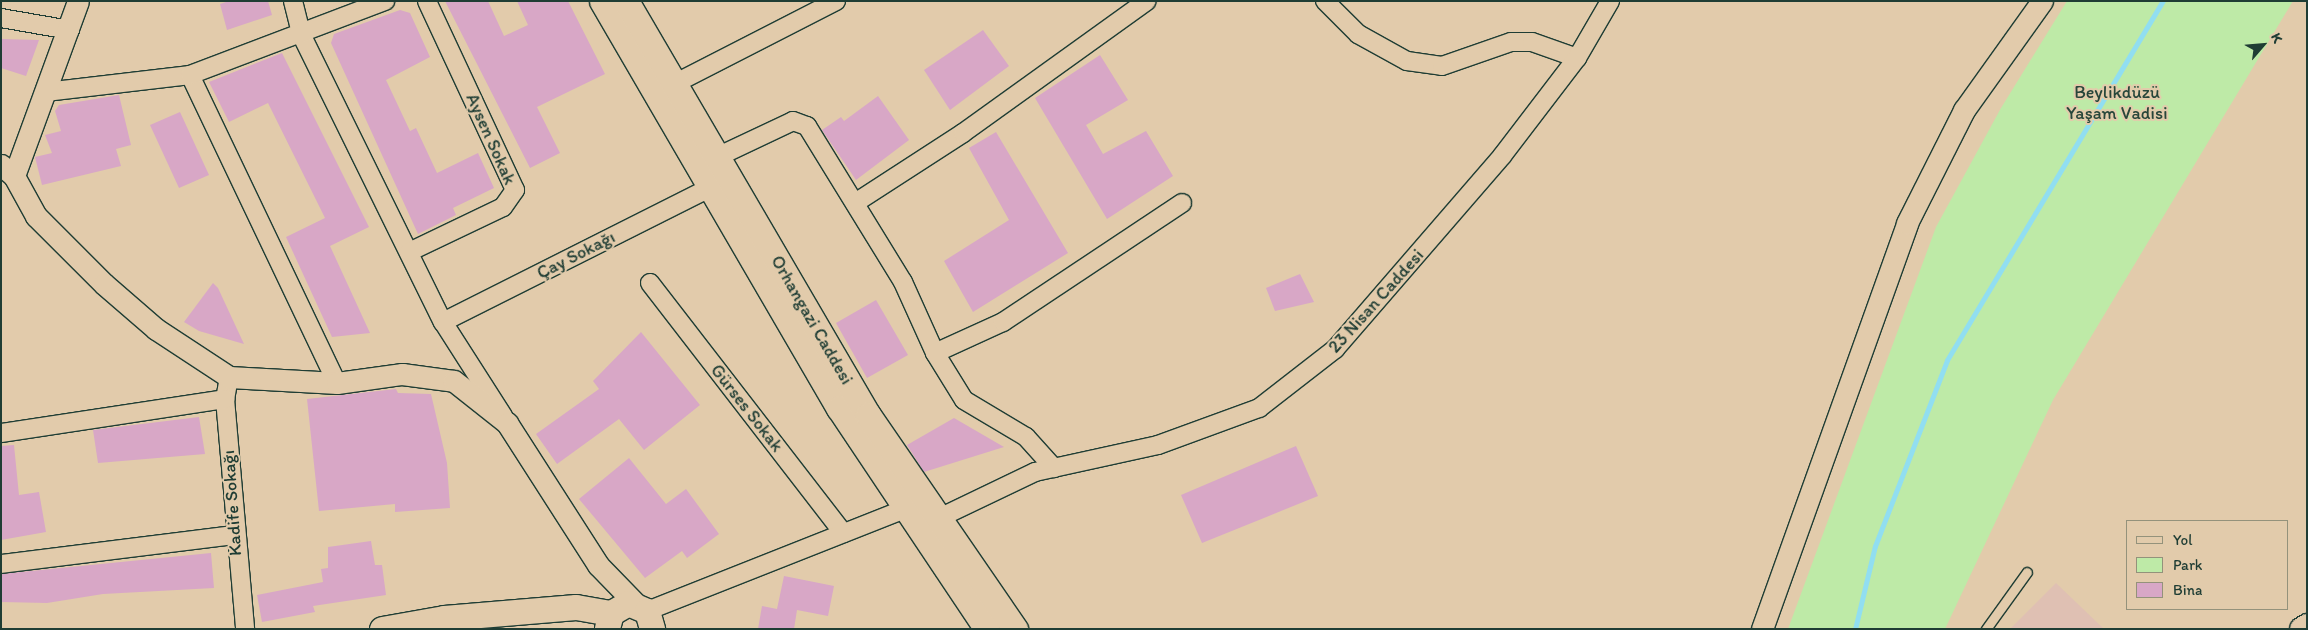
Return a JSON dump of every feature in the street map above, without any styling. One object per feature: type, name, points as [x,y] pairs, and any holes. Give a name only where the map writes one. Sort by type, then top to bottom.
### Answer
[{"type":"main road","name":"Orhangazi Caddesi","points":[[602,1],[710,188],[904,509],[988,629]]},
{"type":"main road","name":"Orhangazi Caddesi","points":[[626,1],[868,415],[937,519],[1015,629]]},
{"type":"main road","points":[[382,629],[444,618],[576,607],[635,617]]},
{"type":"main road","points":[[2302,629],[2307,626]]},
{"type":"street","points":[[78,1],[70,30],[46,92],[8,170],[36,216],[104,284],[156,329],[229,377],[338,383],[402,374],[454,381],[507,423]]},
{"type":"street","points":[[293,1],[302,36],[443,322],[598,564],[635,617],[904,509]]},
{"type":"street","points":[[46,92],[190,75],[302,36],[385,1]]},
{"type":"street","name":"Aysen Sokak","points":[[409,252],[502,207],[515,190],[427,1]]},
{"type":"street","points":[[674,84],[836,1]]},
{"type":"street","points":[[855,203],[962,133],[1147,1]]},
{"type":"street","points":[[1325,1],[1358,34],[1407,61],[1442,66],[1511,42],[1532,42],[1577,58]]},
{"type":"street","name":"23 Nisan Caddesi","points":[[937,519],[1035,472],[1158,445],[1259,408],[1335,349],[1502,156],[1577,58],[1610,1]]},
{"type":"street","points":[[1762,629],[1907,223],[1964,110],[2042,1]]},
{"type":"street","points":[[1,18],[70,30]]},
{"type":"street","points":[[190,75],[338,383]]},
{"type":"street","points":[[717,157],[793,121],[807,126],[903,282],[935,353],[964,400],[1026,436],[1054,468]]},
{"type":"street","name":"Çay Sokağı","points":[[443,322],[710,188]]},
{"type":"street","points":[[935,353],[1003,322],[1182,203]]},
{"type":"street","name":"Gürses Sokak","points":[[650,283],[843,533]]},
{"type":"street","name":"Kadife Sokağı","points":[[229,377],[224,400],[233,535],[245,629]]},
{"type":"street","points":[[1,433],[224,400]]},
{"type":"street","points":[[1,564],[233,535]]},
{"type":"lane","points":[[1986,629],[2027,572]]},
{"type":"shaded area","points":[[2056,583],[2104,629],[2010,629]]},
{"type":"green space","name":"Beylikdüzü Yaşam Vadisi","points":[[2067,1],[2293,1],[2053,400],[1945,629],[1788,629],[1936,227],[2001,108]]},
{"type":"building","points":[[229,1],[268,1],[272,15],[227,30],[220,4]]},
{"type":"building","points":[[445,1],[488,1],[504,36],[528,25],[517,1],[568,1],[605,74],[537,107],[560,153],[530,168]]},
{"type":"building","points":[[400,10],[410,13],[430,57],[386,80],[410,131],[416,128],[437,173],[478,153],[494,188],[453,208],[456,215],[418,234],[331,43],[334,34]]},
{"type":"building","points":[[983,30],[1009,66],[950,110],[924,70]]},
{"type":"building","points":[[1,39],[39,40],[26,76],[1,68]]},
{"type":"building","points":[[282,53],[369,227],[330,246],[370,333],[332,337],[286,237],[325,218],[268,103],[229,122],[209,82]]},
{"type":"building","points":[[1100,55],[1128,100],[1086,125],[1103,154],[1146,131],[1173,176],[1107,219],[1035,98]]},
{"type":"building","points":[[119,95],[131,145],[116,149],[121,166],[42,185],[35,157],[52,153],[45,135],[61,131],[55,111],[59,105]]},
{"type":"building","points":[[878,96],[909,140],[856,180],[822,130],[841,117],[844,121]]},
{"type":"building","points":[[180,112],[209,175],[179,188],[150,125]]},
{"type":"building","points":[[996,132],[1068,253],[973,312],[944,261],[1009,220],[969,148]]},
{"type":"building","points":[[1300,274],[1314,302],[1275,311],[1266,288]]},
{"type":"building","points":[[213,283],[218,288],[244,344],[199,331],[184,322]]},
{"type":"building","points":[[876,300],[908,355],[867,378],[836,323]]},
{"type":"building","points":[[641,332],[700,405],[644,450],[619,419],[557,464],[536,434],[599,389],[593,381]]},
{"type":"building","points":[[396,389],[398,393],[431,394],[447,463],[450,508],[395,512],[395,504],[319,511],[307,399]]},
{"type":"building","points":[[199,417],[205,454],[98,463],[93,430]]},
{"type":"building","points":[[954,418],[1004,447],[924,472],[907,445]]},
{"type":"building","points":[[14,445],[19,495],[39,492],[46,532],[1,540],[1,446]]},
{"type":"building","points":[[1296,446],[1318,496],[1202,543],[1181,495]]},
{"type":"building","points":[[629,458],[666,504],[686,489],[719,534],[687,558],[682,551],[645,578],[579,499]]},
{"type":"building","points":[[371,541],[375,565],[382,565],[386,595],[313,606],[315,612],[262,622],[257,595],[323,582],[321,569],[328,568],[328,547]]},
{"type":"building","points":[[211,553],[214,588],[103,594],[47,603],[1,602],[1,574]]},
{"type":"building","points":[[784,576],[834,586],[828,616],[797,610],[794,629],[758,629],[762,606],[777,609]]},
{"type":"waterway","points":[[1855,629],[1875,546],[1947,360],[2163,1]]}]
